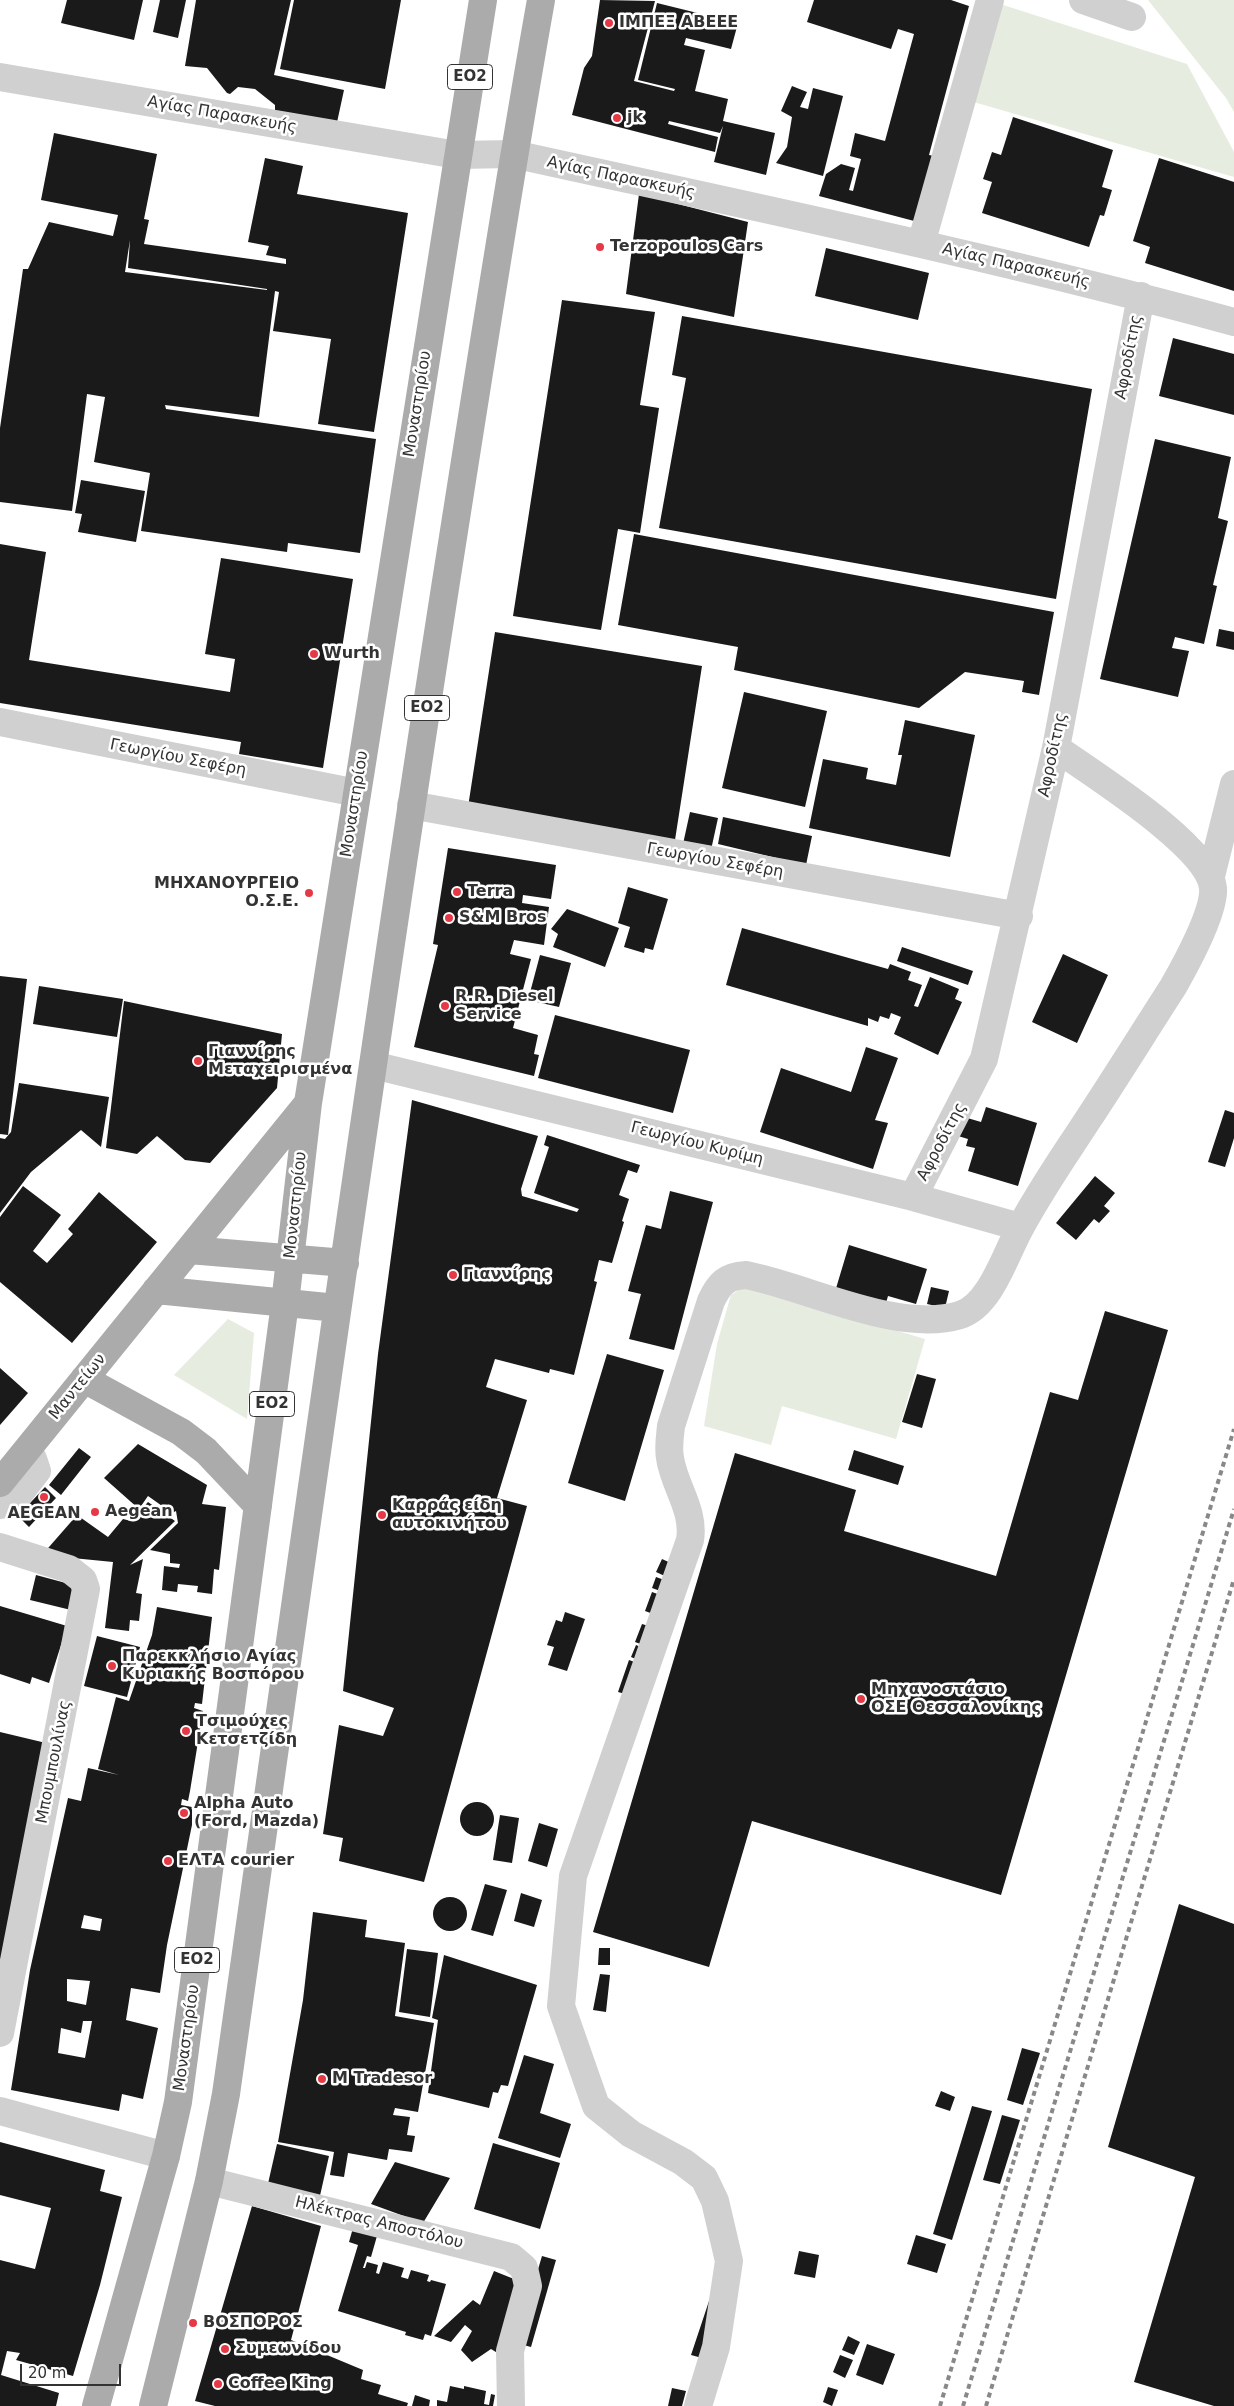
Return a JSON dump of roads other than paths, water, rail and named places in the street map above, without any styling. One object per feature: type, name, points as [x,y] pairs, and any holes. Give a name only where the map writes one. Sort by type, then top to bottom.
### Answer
[{"type":"main road","name":"Μοναστηρίου","points":[[96,2406],[166,2156],[178,2102],[285,1303],[308,1103],[483,0]]},
{"type":"main road","name":"ΕΟ2","points":[[153,2406],[209,2181],[226,2094],[337,1308],[412,805],[513,154],[541,0]]},
{"type":"main road","name":"Μαντείων","points":[[0,1483],[308,1103]]},
{"type":"main road","points":[[189,1250],[344,1263]]},
{"type":"main road","points":[[156,1290],[337,1308]]},
{"type":"main road","points":[[84,1379],[181,1432],[206,1451],[258,1506]]},
{"type":"street","points":[[921,244],[990,0]]},
{"type":"street","points":[[1084,0],[1132,17]]},
{"type":"street","name":"Αγίας Παρασκευής","points":[[0,77],[457,155],[513,154],[921,244],[1141,296],[1234,322]]},
{"type":"street","name":"Αφροδίτης","points":[[913,1197],[982,1065],[1019,916],[1056,748],[1141,296]]},
{"type":"street","name":"Γεωργίου Σεφέρη","points":[[0,722],[356,793]]},
{"type":"street","points":[[698,2406],[716,2346],[729,2261],[715,2201],[704,2178],[683,2162],[631,2134],[596,2106],[562,2006],[573,1876],[690,1540],[690,1520],[670,1458],[670,1440],[674,1418],[711,1301],[718,1286],[727,1278],[746,1275],[892,1316],[930,1319],[959,1316],[980,1303],[1020,1227],[1182,970],[1211,905],[1214,890],[1211,876],[1202,862],[1173,834],[1056,748]]},
{"type":"street","points":[[1211,876],[1234,784]]},
{"type":"street","name":"Γεωργίου Σεφέρη","points":[[412,805],[1019,916]]},
{"type":"street","name":"Γεωργίου Κυρίμη","points":[[373,1065],[913,1197],[1020,1227]]},
{"type":"street","points":[[0,1504],[12,1502],[37,1471],[33,1459]]},
{"type":"street","name":"Μπουμπουλίνας","points":[[0,1547],[77,1573],[83,1580],[86,1598],[0,2033]]},
{"type":"street","points":[[0,2111],[166,2156]]},
{"type":"street","name":"Ηλέκτρας Αποστόλου","points":[[209,2181],[502,2253],[524,2268],[527,2276],[527,2288],[510,2351],[511,2406]]},
{"type":"railway","points":[[940,2406],[1234,1429]]},
{"type":"railway","points":[[963,2406],[1234,1509]]},
{"type":"railway","points":[[986,2406],[1234,1579]]},
{"type":"place","name":"ΙΜΠΕΞ ΑΒΕΕΕ","points":[[609,23]]},
{"type":"place","name":"jk","points":[[617,118]]},
{"type":"place","name":"Terzopoulos Cars","points":[[600,247]]},
{"type":"place","name":"Wurth","points":[[314,654]]},
{"type":"place","name":"Terra","points":[[457,892]]},
{"type":"place","name":"ΜΗΧΑΝΟΥΡΓΕΙΟ Ο.Σ.Ε.","points":[[309,893]]},
{"type":"place","name":"S&M Bros","points":[[449,918]]},
{"type":"place","name":"R.R. Diesel Service","points":[[445,1006]]},
{"type":"place","name":"Γιαννίρης Μεταχειρισμένα","points":[[198,1061]]},
{"type":"place","name":"Γιαννίρης","points":[[453,1275]]},
{"type":"place","name":"AEGEAN","points":[[44,1497]]},
{"type":"place","name":"Aegean","points":[[95,1512]]},
{"type":"place","name":"Καρράς είδη αυτοκινήτου","points":[[382,1515]]},
{"type":"place","name":"Παρεκκλήσιο Αγίας Κυριακής Βοσπόρου","points":[[112,1666]]},
{"type":"place","name":"Μηχανοστάσιο ΟΣΕ Θεσσαλονίκης","points":[[861,1699]]},
{"type":"place","name":"Τσιμούχες Κετσετζίδη","points":[[186,1731]]},
{"type":"place","name":"Alpha Auto (Ford, Mazda)","points":[[184,1813]]},
{"type":"place","name":"ΕΛΤΑ courier","points":[[168,1861]]},
{"type":"place","name":"M Tradesor","points":[[322,2079]]},
{"type":"place","name":"ΒΟΣΠΟΡΟΣ","points":[[193,2323]]},
{"type":"place","name":"Συμεωνίδου","points":[[225,2349]]},
{"type":"place","name":"Coffee King","points":[[218,2384]]}]
